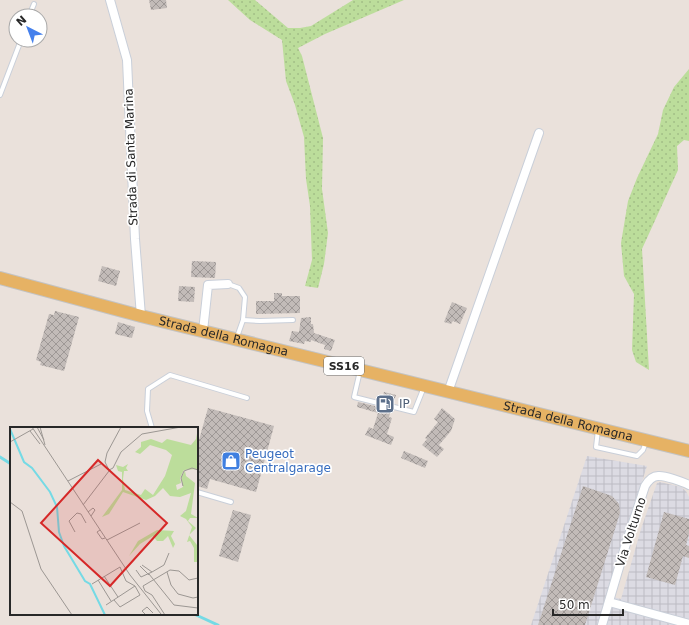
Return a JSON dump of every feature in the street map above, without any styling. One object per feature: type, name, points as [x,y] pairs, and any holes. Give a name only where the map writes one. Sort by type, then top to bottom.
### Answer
[{"type":"main road","name":"Strada della Romagna","points":[[0,278],[141,316],[689,451]]},
{"type":"street","name":"Strada di Santa Marina","points":[[110,0],[127,60],[135,239],[141,316]]},
{"type":"street","points":[[448,392],[539,133]]},
{"type":"street","points":[[203,331],[208,284],[228,284]]},
{"type":"street","name":"Via Volturno","points":[[602,625],[645,486],[650,479],[657,476],[682,481],[689,485]]},
{"type":"street","points":[[609,602],[689,624]]},
{"type":"lane","points":[[32,8],[34,4]]},
{"type":"lane","points":[[0,95],[17,48]]},
{"type":"lane","points":[[228,284],[239,288],[244,297],[243,320],[237,340]]},
{"type":"lane","points":[[243,320],[294,320]]},
{"type":"lane","points":[[360,370],[354,397],[414,412],[425,386]]},
{"type":"lane","points":[[152,427],[146,411],[148,389],[170,375],[247,398]]},
{"type":"lane","points":[[598,428],[596,447],[637,456],[643,450],[647,441]]},
{"type":"lane","points":[[198,492],[230,502]]},
{"type":"shaded area","points":[[587,456],[647,466],[606,595],[621,599],[641,529],[657,483],[660,482],[681,487],[686,491],[689,497],[689,625],[531,625]]},
{"type":"green space","points":[[228,0],[255,0],[288,28],[300,28],[311,26],[353,0],[404,0],[325,34],[298,48],[302,56],[323,138],[322,189],[328,233],[324,264],[318,288],[305,286],[312,260],[310,206],[306,179],[304,137],[295,105],[286,81],[282,40],[250,20]]},
{"type":"green space","points":[[689,69],[689,141],[684,140],[677,146],[678,170],[642,249],[649,370],[636,362],[632,350],[634,294],[624,276],[621,243],[628,201],[658,134],[663,110],[674,87]]},
{"type":"building","points":[[149,0],[166,0],[167,8],[151,10]]},
{"type":"building","points":[[192,261],[216,262],[215,278],[191,277]]},
{"type":"building","points":[[102,266],[120,271],[116,286],[98,281]]},
{"type":"building","points":[[179,286],[195,287],[194,302],[178,301]]},
{"type":"building","points":[[274,293],[282,293],[282,296],[300,296],[300,313],[256,314],[256,301],[274,301]]},
{"type":"building","points":[[452,302],[467,308],[460,324],[453,321],[451,324],[444,322]]},
{"type":"building","points":[[55,311],[79,317],[64,371],[40,365],[41,362],[36,360],[49,314],[54,315]]},
{"type":"building","points":[[311,317],[311,324],[313,324],[314,333],[335,340],[331,351],[324,349],[325,345],[311,340],[311,342],[305,341],[304,344],[289,341],[292,331],[299,332],[301,318]]},
{"type":"building","points":[[118,322],[135,327],[132,338],[115,334]]},
{"type":"building","points":[[384,392],[396,395],[393,403],[382,400]]},
{"type":"building","points":[[358,402],[391,410],[389,417],[392,418],[387,434],[394,437],[391,445],[365,435],[369,427],[373,429],[378,413],[357,407]]},
{"type":"building","name":"Peugeot Centralgarage","points":[[208,408],[274,426],[256,492],[210,479],[207,489],[198,486],[198,443]]},
{"type":"building","points":[[442,408],[455,419],[451,431],[439,445],[444,449],[437,457],[422,445],[427,439],[425,438],[438,422],[434,419]]},
{"type":"building","points":[[404,451],[428,461],[425,468],[401,458]]},
{"type":"building","points":[[583,486],[612,496],[619,504],[620,513],[585,625],[538,625]]},
{"type":"building","points":[[233,510],[251,515],[238,562],[219,556]]},
{"type":"building","points":[[664,512],[689,519],[689,534],[686,545],[689,546],[689,558],[683,556],[675,585],[646,577]]},
{"type":"waterway","points":[[0,457],[10,463]]},
{"type":"waterway","points":[[196,615],[218,625]]},
{"type":"place","name":"IP","points":[[385,404]]},
{"type":"place","name":"Peugeot Centralgarage","points":[[231,461]]}]
